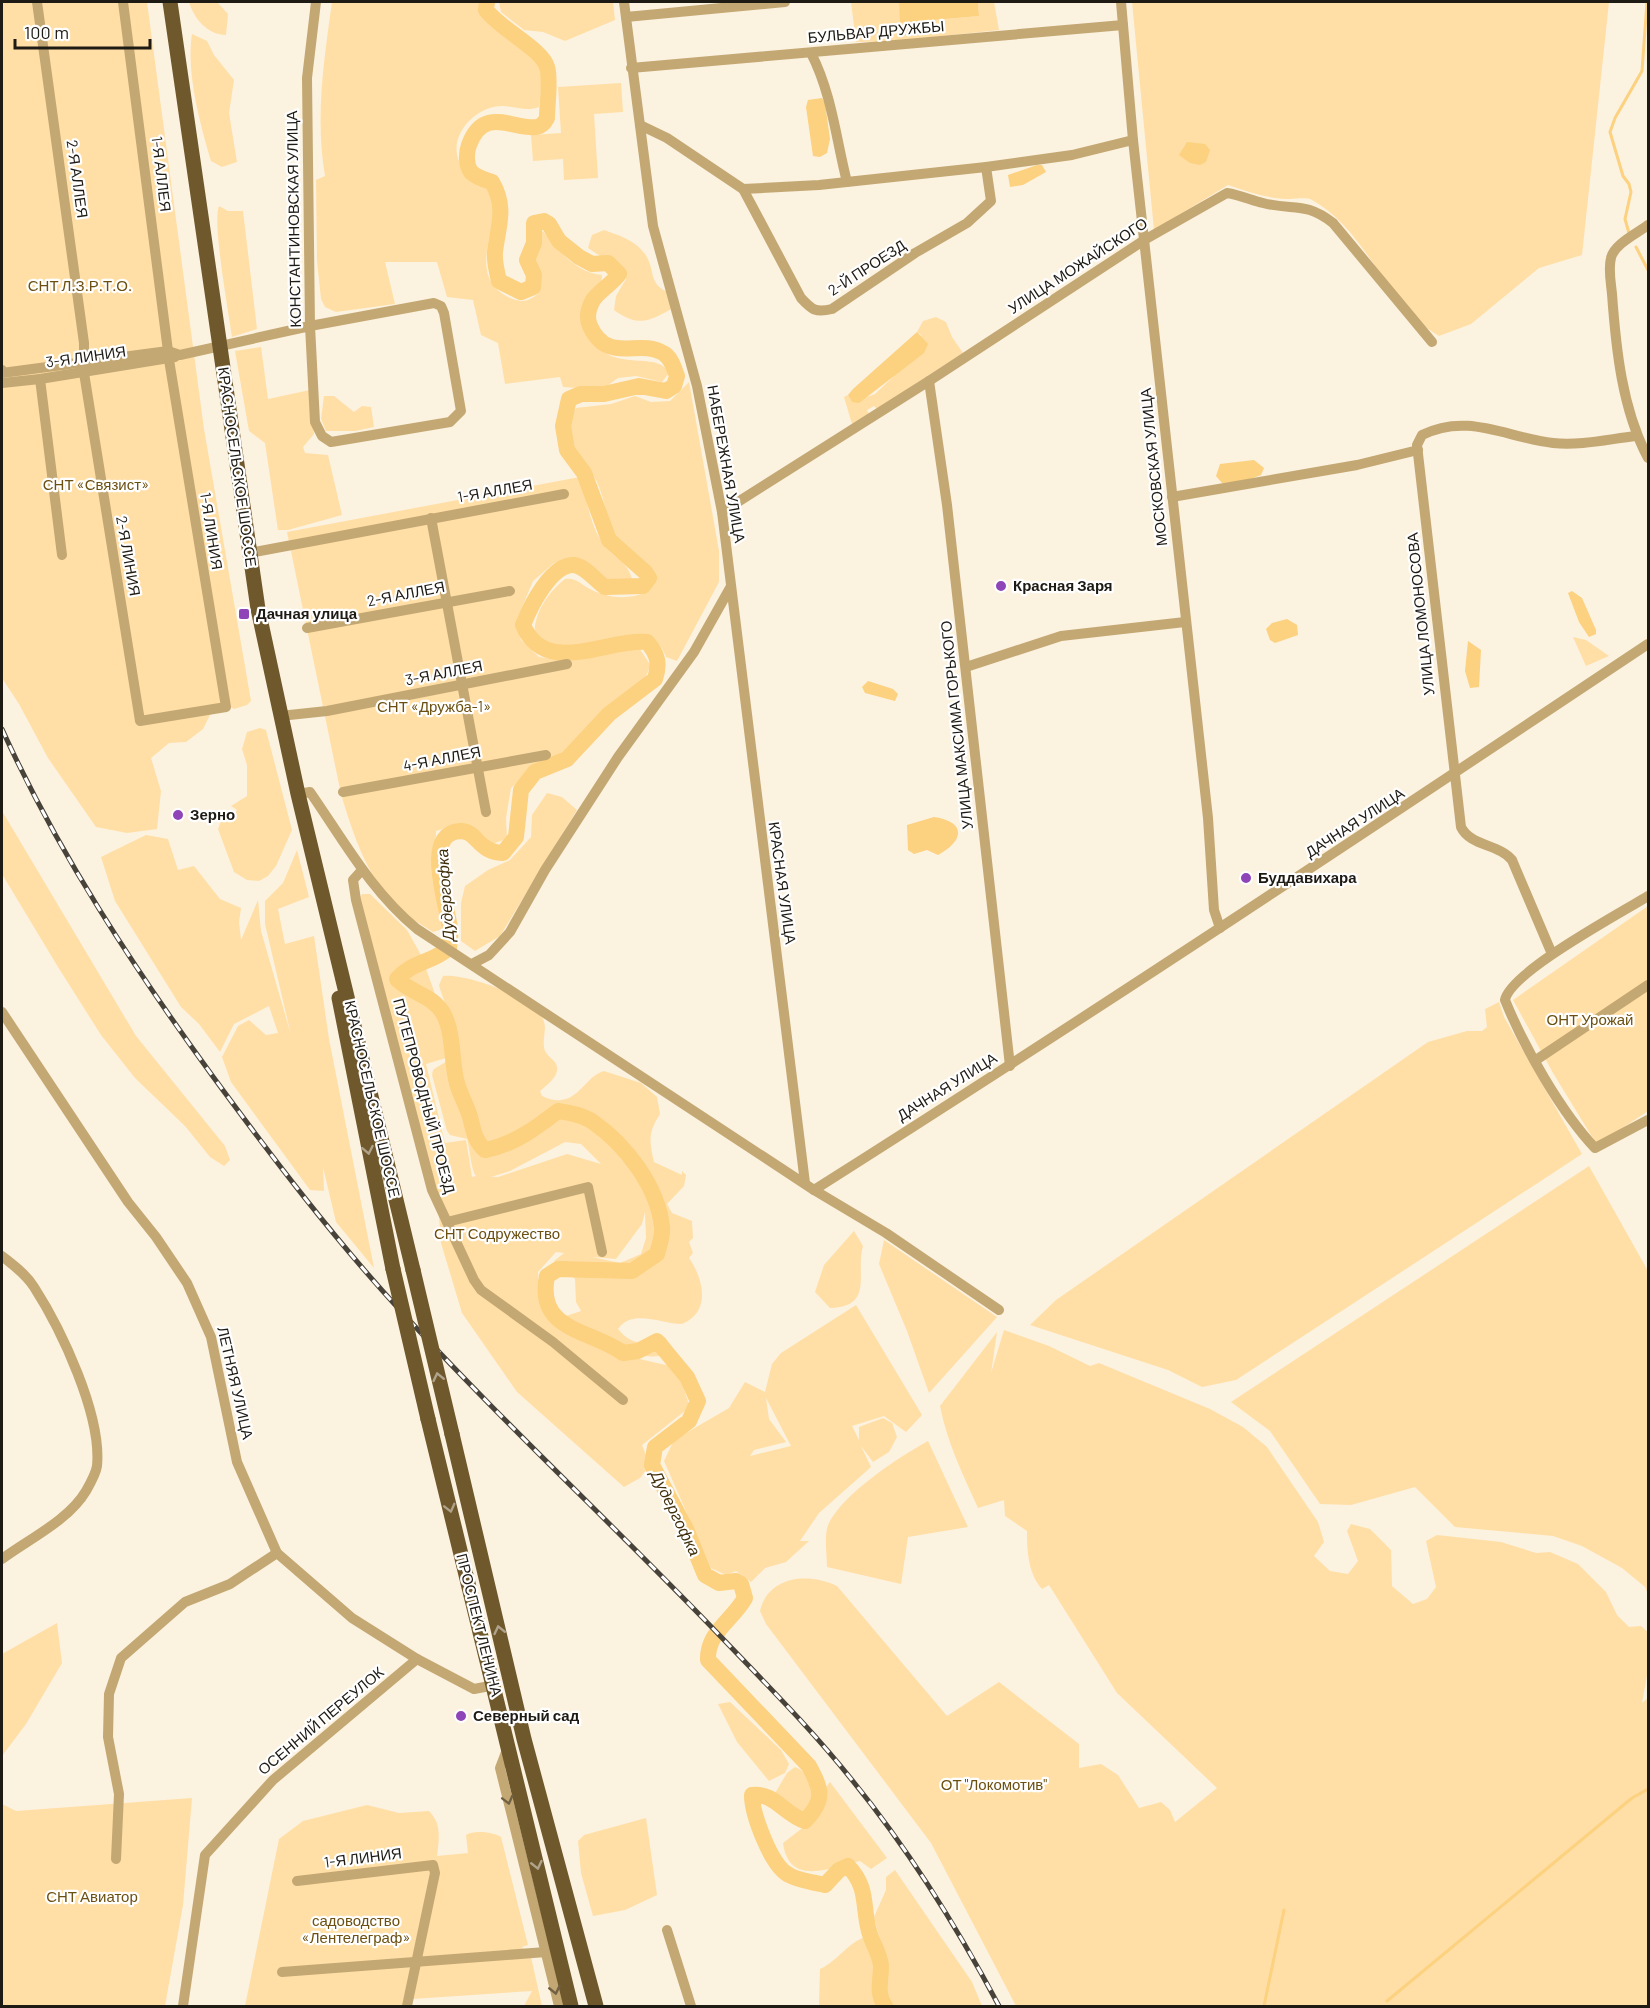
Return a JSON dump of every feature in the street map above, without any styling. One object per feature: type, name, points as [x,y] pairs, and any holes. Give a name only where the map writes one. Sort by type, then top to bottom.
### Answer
[{"type":"highway","name":"КРАСНОСЕЛЬСКОЕ ШОССЕ","points":[[170,2],[249,553],[280,716],[452,1434]]},
{"type":"highway","name":"КРАСНОСЕЛЬСКОЕ ШОССЕ","points":[[332,927],[338,996],[393,1269],[428,1419]]},
{"type":"highway","name":"ПРОСПЕКТ ЛЕНИНА","points":[[428,1419],[495,1685],[571,2007]]},
{"type":"highway","name":"ПРОСПЕКТ ЛЕНИНА","points":[[452,1434],[524,1739],[596,2007]]},
{"type":"street","name":"2-Я АЛЛЕЯ","points":[[37,2],[84,360]]},
{"type":"street","name":"1-Я АЛЛЕЯ","points":[[123,2],[173,355]]},
{"type":"street","name":"КОНСТАНТИНОВСКАЯ УЛИЦА","points":[[310,326],[434,303],[441,306],[461,411],[450,422],[331,442],[322,436],[315,422],[310,326],[307,78],[316,2]]},
{"type":"street","name":"НАБЕРЕЖНАЯ УЛИЦА","points":[[624,2],[653,226],[697,386],[722,512],[730,588]]},
{"type":"street","points":[[626,17],[785,2]]},
{"type":"street","name":"МОСКОВСКАЯ УЛИЦА","points":[[1121,2],[1133,140],[1146,239],[1185,622],[1208,818],[1214,910],[1220,928]]},
{"type":"street","name":"БУЛЬВАР ДРУЖБЫ","points":[[631,68],[1123,25]]},
{"type":"street","points":[[811,53],[831,106],[837,145],[847,182]]},
{"type":"street","name":"2-Й ПРОЕЗД","points":[[640,125],[667,138],[744,189],[801,298],[812,310],[819,313],[832,309],[915,253],[968,223],[991,201],[986,167]]},
{"type":"street","points":[[744,189],[847,182],[986,167],[1072,155],[1133,140]]},
{"type":"street","name":"УЛИЦА МОЖАЙСКОГО","points":[[722,512],[929,381],[1146,239],[1227,193],[1275,206],[1307,207],[1333,223],[1432,342]]},
{"type":"street","points":[[1648,225],[1615,250],[1611,258],[1616,344],[1636,436],[1648,458]]},
{"type":"street","points":[[2,371],[84,360],[173,355],[310,326]]},
{"type":"street","name":"3-Я ЛИНИЯ","points":[[62,555],[40,379],[84,373],[173,355]]},
{"type":"street","name":"1-Я ЛИНИЯ","points":[[140,722],[226,707],[173,355]]},
{"type":"street","name":"2-Я ЛИНИЯ","points":[[84,360],[84,373],[140,722]]},
{"type":"street","points":[[2,383],[40,379]]},
{"type":"street","name":"УЛИЦА МАКСИМА ГОРЬКОГО","points":[[929,381],[966,667],[1010,1066]]},
{"type":"street","points":[[1172,497],[1357,465],[1418,450],[1422,435],[1450,425],[1481,426],[1552,443],[1568,444],[1636,436]]},
{"type":"street","name":"УЛИЦА ЛОМОНОСОВА","points":[[1418,450],[1453,776],[1464,833],[1504,852],[1512,860],[1552,954]]},
{"type":"street","name":"1-Я АЛЛЕЯ","points":[[249,553],[564,494]]},
{"type":"street","points":[[431,518],[486,812]]},
{"type":"street","points":[[472,964],[489,956],[510,932],[545,870],[618,757],[694,652],[730,588]]},
{"type":"street","name":"КРАСНАЯ УЛИЦА","points":[[730,588],[743,674],[762,849],[809,1186]]},
{"type":"street","name":"2-Я АЛЛЕЯ","points":[[307,628],[510,591]]},
{"type":"street","points":[[966,667],[1061,636],[1185,622]]},
{"type":"street","name":"ДАЧНАЯ УЛИЦА","points":[[809,1186],[1010,1066],[1453,776],[1648,644]]},
{"type":"street","name":"3-Я АЛЛЕЯ","points":[[280,716],[327,711],[567,664]]},
{"type":"street","name":"4-Я АЛЛЕЯ","points":[[343,792],[546,755]]},
{"type":"street","points":[[298,794],[310,792],[362,870],[394,909],[433,939],[809,1186],[886,1233],[999,1310]]},
{"type":"street","name":"ПУТЕПРОВОДНЫЙ ПРОЕЗД","points":[[362,870],[353,880],[356,900],[432,1190],[447,1222],[481,1290],[553,1342],[623,1400]]},
{"type":"street","points":[[1648,896],[1552,954],[1507,992],[1505,1000],[1536,1060],[1578,1130],[1595,1148],[1648,1120]]},
{"type":"street","points":[[1536,1060],[1648,985]]},
{"type":"street","name":"ЛЕТНЯЯ УЛИЦА","points":[[2,1012],[128,1202],[156,1237],[187,1283],[211,1337],[237,1462],[277,1553],[352,1618],[417,1659],[474,1689],[495,1685]]},
{"type":"street","points":[[447,1222],[588,1187],[602,1251]]},
{"type":"street","points":[[2,1256],[33,1286],[76,1368],[97,1444],[97,1468],[86,1492],[71,1509],[2,1559]]},
{"type":"street","points":[[116,1859],[119,1794],[108,1726],[109,1694],[121,1659],[185,1602],[231,1584],[277,1553]]},
{"type":"street","name":"ОСЕННИЙ ПЕРЕУЛОК","points":[[183,2007],[205,1855],[273,1780],[417,1659]]},
{"type":"street","points":[[509,1744],[500,1768],[559,2007]]},
{"type":"street","name":"1-Я ЛИНИЯ","points":[[297,1881],[433,1865],[435,1873],[417,1961]]},
{"type":"street","points":[[667,1930],[691,2007]]},
{"type":"street","points":[[282,1972],[546,1952]]},
{"type":"street","points":[[407,2007],[417,1961]]},
{"type":"green space","points":[[2,2],[147,2],[204,429],[251,701],[247,705],[234,709],[227,705],[210,715],[203,729],[186,742],[169,743],[151,758],[161,791],[157,829],[127,833],[96,827],[48,758],[2,678]]},
{"type":"green space","points":[[189,2],[217,2],[228,14],[226,35],[213,32],[203,25],[194,14]]},
{"type":"green space","points":[[332,2],[480,2],[486,18],[493,26],[538,59],[542,76],[539,107],[525,109],[492,107],[474,117],[461,132],[457,141],[459,161],[462,166],[490,189],[494,199],[486,265],[489,277],[496,288],[513,299],[524,301],[536,295],[540,281],[535,253],[537,236],[543,231],[575,265],[583,270],[602,275],[601,283],[584,308],[582,316],[589,337],[599,348],[610,355],[663,366],[669,373],[662,382],[636,376],[618,378],[607,386],[592,389],[563,387],[560,377],[505,384],[498,343],[481,335],[473,300],[447,297],[437,262],[385,262],[395,304],[336,312],[325,307],[321,299],[317,261],[316,180],[325,176],[321,110]]},
{"type":"green space","points":[[499,2],[613,2],[615,20],[565,41],[543,32],[524,30],[501,12]]},
{"type":"green space","points":[[851,2],[899,2],[901,23],[979,16],[978,2],[994,2],[999,30],[897,41],[856,42]]},
{"type":"green space","points":[[1132,2],[1609,2],[1582,255],[1539,268],[1471,324],[1439,336],[1421,323],[1405,306],[1348,230],[1331,213],[1310,199],[1274,198],[1228,185],[1154,230]]},
{"type":"green space","points":[[192,34],[207,41],[214,55],[234,80],[229,113],[237,162],[222,167],[211,161],[199,115],[192,81]]},
{"type":"green space","points":[[621,83],[623,112],[594,114],[598,178],[564,180],[563,159],[533,161],[531,135],[561,133],[558,87]]},
{"type":"green space","points":[[219,206],[228,211],[243,211],[257,329],[232,337],[219,248],[217,215]]},
{"type":"green space","points":[[604,230],[626,239],[641,249],[649,261],[656,283],[665,291],[674,294],[677,306],[660,315],[639,321],[623,316],[614,310],[616,296],[626,279],[621,270],[588,248],[592,235]]},
{"type":"green space","points":[[936,317],[946,322],[952,337],[963,353],[877,409],[874,406],[867,410],[869,414],[852,424],[844,397],[848,395],[852,402],[875,394],[893,377],[921,335],[917,332],[923,321]]},
{"type":"green space","points":[[261,347],[268,399],[310,390],[314,434],[303,447],[305,453],[328,455],[342,515],[288,530],[278,530],[265,443],[249,431],[235,351]]},
{"type":"green space","points":[[689,382],[719,551],[719,582],[677,661],[666,657],[659,644],[641,634],[619,638],[579,651],[559,649],[535,639],[536,622],[542,606],[552,591],[565,579],[575,580],[605,595],[619,597],[634,596],[649,591],[652,582],[646,568],[615,539],[597,482],[572,448],[570,428],[576,408],[611,404],[635,396],[651,402],[670,401]]},
{"type":"green space","points":[[324,396],[334,396],[354,412],[362,406],[371,407],[374,427],[355,431],[326,431],[321,419]]},
{"type":"green space","name":"СНТ «Дружба-1»","points":[[580,477],[599,538],[609,551],[625,565],[633,582],[603,580],[577,561],[554,563],[533,581],[517,619],[521,640],[539,657],[567,661],[639,648],[651,666],[642,683],[608,710],[564,753],[533,768],[511,788],[506,818],[507,839],[492,844],[479,831],[467,826],[454,826],[436,831],[435,863],[443,929],[433,932],[403,913],[385,893],[368,867],[356,839],[341,794],[287,532]]},
{"type":"green space","points":[[1573,637],[1586,640],[1609,656],[1586,666]]},
{"type":"green space","points":[[260,728],[266,730],[292,830],[276,866],[268,876],[259,881],[247,880],[234,872],[218,829],[222,818],[229,823],[237,810],[231,806],[247,796],[247,765],[242,749],[247,732]]},
{"type":"green space","points":[[547,793],[562,797],[577,810],[500,936],[475,951],[461,941],[461,903],[465,886],[488,870],[510,860],[531,837],[532,815]]},
{"type":"green space","points":[[2,811],[136,1036],[225,1146],[230,1160],[224,1166],[210,1157],[185,1126],[135,1078],[101,1035],[58,967],[2,874]]},
{"type":"green space","points":[[146,835],[168,839],[178,870],[194,866],[220,899],[241,908],[239,922],[241,940],[258,900],[261,931],[291,1035],[265,924],[265,901],[283,883],[297,850],[309,897],[278,909],[285,944],[314,936],[329,1039],[374,1268],[336,1222],[323,1167],[324,1191],[310,1190],[231,1082],[222,1057],[238,1026],[249,1020],[266,1035],[278,1033],[269,1006],[234,1024],[220,1052],[199,1024],[181,1007],[115,901],[101,857]]},
{"type":"green space","name":"СНТ Содружество","points":[[362,894],[370,894],[407,930],[421,955],[443,1016],[446,1058],[426,1064],[445,1143],[466,1140],[472,1177],[476,1176],[467,1139],[450,1135],[447,1131],[432,1075],[433,1070],[454,1056],[458,1047],[455,1030],[439,985],[443,976],[454,976],[497,988],[526,1002],[536,1010],[544,1023],[545,1051],[557,1065],[554,1078],[540,1091],[542,1096],[554,1100],[571,1097],[596,1074],[604,1071],[641,1083],[657,1097],[660,1114],[653,1126],[652,1154],[654,1162],[682,1175],[682,1171],[686,1175],[684,1186],[667,1204],[672,1213],[692,1221],[693,1238],[689,1242],[693,1253],[689,1258],[701,1285],[701,1303],[691,1319],[682,1324],[639,1318],[631,1319],[618,1329],[629,1339],[639,1342],[665,1337],[674,1350],[663,1355],[635,1354],[604,1342],[565,1321],[566,1316],[581,1311],[576,1302],[575,1279],[554,1261],[564,1253],[556,1252],[538,1272],[542,1300],[553,1316],[567,1328],[583,1339],[620,1354],[676,1367],[690,1407],[642,1445],[650,1465],[640,1478],[624,1487],[517,1392],[462,1313],[441,1243],[437,1192],[356,905]],"holes":[[[565,1142],[581,1144],[601,1164],[567,1154],[498,1177],[491,1177],[510,1171]],[[645,1212],[646,1238],[641,1254],[620,1263],[592,1257],[616,1259],[642,1224]]]},
{"type":"green space","name":"ОНТ Урожай","points":[[1648,906],[1648,1111],[1597,1145],[1553,1073],[1513,1000]]},
{"type":"green space","points":[[1499,1002],[1504,1017],[1582,1154],[1236,1380],[1202,1387],[1168,1370],[1030,1325],[1056,1300],[1428,1042],[1467,1031],[1482,1031],[1487,1027],[1485,1009]]},
{"type":"green space","points":[[1589,1166],[1648,1271],[1648,1594],[1645,1587],[1622,1568],[1582,1546],[1553,1536],[1455,1527],[1415,1487],[1351,1505],[1320,1504],[1270,1431],[1231,1402]]},
{"type":"green space","points":[[854,1231],[863,1246],[858,1295],[853,1302],[830,1308],[815,1292],[824,1265]]},
{"type":"green space","points":[[884,1240],[997,1317],[929,1393],[907,1331],[879,1264]]},
{"type":"green space","points":[[856,1305],[922,1415],[906,1432],[884,1416],[852,1426],[859,1440],[859,1427],[883,1418],[892,1423],[897,1437],[889,1452],[873,1462],[861,1446],[871,1467],[819,1513],[800,1541],[809,1541],[786,1562],[765,1568],[751,1582],[736,1571],[726,1575],[711,1568],[664,1461],[674,1440],[729,1408],[745,1382],[765,1392],[772,1364],[781,1353]],"holes":[[[766,1398],[791,1446],[750,1456],[754,1450],[786,1442],[769,1419]]]},
{"type":"green space","name":"ОТ \"Локомотив\"","points":[[1004,1330],[1049,1346],[1090,1366],[1099,1363],[1210,1409],[1243,1427],[1267,1447],[1318,1522],[1324,1542],[1314,1556],[1330,1571],[1348,1574],[1358,1561],[1347,1531],[1351,1524],[1370,1529],[1391,1550],[1392,1586],[1413,1604],[1427,1599],[1436,1587],[1426,1541],[1437,1535],[1501,1542],[1536,1553],[1550,1552],[1578,1564],[1606,1592],[1617,1615],[1629,1627],[1641,1626],[1648,1632],[1648,1670],[1642,1703],[1648,1698],[1648,2006],[1016,2006],[931,1843],[766,1624],[760,1611],[764,1599],[771,1590],[791,1580],[814,1579],[837,1586],[947,1716],[999,1682],[1079,1744],[1079,1768],[1101,1764],[1118,1775],[1139,1808],[1161,1802],[1170,1810],[1175,1822],[1217,1788],[1117,1693],[1049,1585],[1042,1589],[1037,1583],[1029,1562],[1027,1531],[1005,1516],[1004,1500],[978,1508],[951,1445],[940,1406],[997,1332],[991,1373]]},
{"type":"green space","points":[[928,1441],[968,1527],[908,1537],[901,1584],[827,1567],[827,1530],[835,1513],[872,1477]]},
{"type":"green space","points":[[57,1623],[62,1663],[26,1724],[2,1756],[2,1654]]},
{"type":"green space","points":[[730,1702],[781,1750],[789,1764],[785,1773],[769,1781],[737,1742],[718,1704]]},
{"type":"green space","points":[[795,1767],[808,1776],[815,1788],[814,1801],[805,1814],[794,1812],[774,1795],[787,1773]]},
{"type":"green space","points":[[830,1782],[887,1858],[871,1869],[860,1861],[825,1870],[803,1870],[794,1866],[787,1857],[783,1843],[818,1816],[825,1788]]},
{"type":"green space","name":"СНТ Авиатор","points":[[192,1798],[183,1905],[165,2006],[2,2006],[2,1804],[16,1811]]},
{"type":"green space","name":"садоводство «Лентелеграф»","points":[[367,1805],[399,1813],[429,1811],[438,1826],[437,1856],[468,1853],[466,1835],[469,1833],[483,1832],[501,1837],[528,1945],[522,1947],[526,1957],[531,1957],[542,2006],[524,2006],[532,1991],[412,1999],[410,2006],[245,2006],[279,1839],[303,1821]]},
{"type":"green space","points":[[646,1818],[657,1895],[625,1910],[593,1916],[581,1873],[578,1841],[584,1835]]},
{"type":"green space","points":[[895,1870],[972,1982],[982,2006],[893,2006],[885,1994],[886,1963],[874,1917],[886,1890],[886,1877]]},
{"type":"green space","points":[[866,1937],[876,1954],[877,2006],[819,2006],[820,1969],[854,1943]]},
{"type":"shaded area","points":[[899,2],[978,2],[979,16],[900,23]]},
{"type":"shaded area","points":[[822,98],[825,103],[830,139],[827,153],[820,157],[813,156],[806,107],[808,100]]},
{"type":"shaded area","points":[[1187,142],[1205,144],[1210,150],[1206,162],[1200,165],[1190,163],[1179,155]]},
{"type":"shaded area","points":[[1042,165],[1046,172],[1023,185],[1010,187],[1008,175]]},
{"type":"shaded area","points":[[917,332],[928,344],[924,353],[859,403],[852,402],[848,395],[853,389]]},
{"type":"shaded area","points":[[1254,460],[1264,468],[1261,475],[1243,482],[1222,483],[1216,476],[1220,464]]},
{"type":"shaded area","points":[[1572,591],[1582,598],[1596,634],[1589,637],[1579,622],[1568,593]]},
{"type":"shaded area","points":[[1287,619],[1297,625],[1298,635],[1275,643],[1270,640],[1266,629],[1272,623]]},
{"type":"shaded area","points":[[1468,641],[1481,650],[1479,687],[1470,688],[1465,671]]},
{"type":"shaded area","points":[[868,681],[893,689],[898,694],[895,701],[865,693],[862,687]]},
{"type":"shaded area","points":[[934,817],[952,823],[957,828],[957,838],[947,850],[938,855],[927,850],[914,854],[908,850],[907,825]]},
{"type":"waterway","name":"Дудергофка","points":[[487,2],[486,10],[492,17],[544,60],[549,78],[547,118],[542,125],[528,127],[491,122],[483,125],[475,133],[468,148],[467,162],[471,172],[492,182],[497,191],[500,217],[495,255],[499,281],[521,292],[533,287],[534,275],[527,260],[534,243],[534,223],[544,221],[549,224],[559,241],[579,257],[592,264],[608,263],[619,274],[593,300],[590,307],[589,323],[597,338],[605,345],[614,348],[644,348],[663,353],[670,360],[677,376],[674,386],[666,391],[639,386],[604,394],[581,394],[569,399],[563,426],[567,450],[584,473],[609,540],[649,578],[643,586],[605,587],[582,568],[574,565],[565,567],[557,571],[542,588],[523,625],[533,641],[546,649],[562,653],[631,642],[647,642],[656,655],[657,669],[655,679],[609,714],[567,759],[535,772],[521,790],[516,837],[503,853],[488,849],[466,832],[460,831],[448,835],[442,844],[439,857],[450,931],[449,948],[436,957],[409,969],[397,979],[434,1003],[444,1015],[449,1031],[458,1087],[469,1113],[476,1139],[485,1150],[515,1140],[558,1111],[585,1118],[605,1131],[628,1155],[647,1182],[654,1197],[662,1227],[657,1254],[632,1271],[558,1269],[547,1276],[546,1294],[549,1308],[568,1326],[623,1353],[638,1351],[657,1341],[687,1377],[698,1401],[689,1421],[655,1447],[652,1465],[686,1529],[705,1575],[719,1583],[736,1581],[741,1584],[745,1598],[716,1634],[709,1650],[708,1660],[809,1766],[819,1788],[816,1807],[805,1821],[791,1814],[773,1800],[760,1795],[752,1795],[755,1814],[769,1851],[782,1870],[789,1875],[825,1885],[839,1870],[848,1866],[855,1874],[862,1890],[869,1931],[880,1961],[880,1992],[885,2006]]},
{"type":"waterway","points":[[1629,233],[1625,219],[1631,192],[1623,176],[1610,132],[1615,118],[1642,71],[1647,2]]},
{"type":"waterway","points":[[1636,247],[1648,270]]},
{"type":"waterway","points":[[1387,2001],[1632,1798],[1648,1789]]},
{"type":"waterway","points":[[1264,2006],[1284,1910]]},
{"type":"railway","points":[[2,729],[48,820],[99,909],[214,1078],[303,1196],[374,1281],[438,1351],[685,1599],[822,1744],[873,1807],[912,1861],[949,1918],[999,2006]]},
{"type":"place","name":"Красная Заря","points":[[1001,586]]},
{"type":"place","name":"Дачная улица","points":[[244,614]]},
{"type":"place","name":"Зерно","points":[[178,815]]},
{"type":"place","name":"Буддавихара","points":[[1246,878]]},
{"type":"place","name":"Северный сад","points":[[461,1716]]},
{"type":"park label","name":"СНТ Л.З.Р.Т.О.","points":[[80,286]]},
{"type":"park label","name":"СНТ «Связист»","points":[[96,485]]}]
